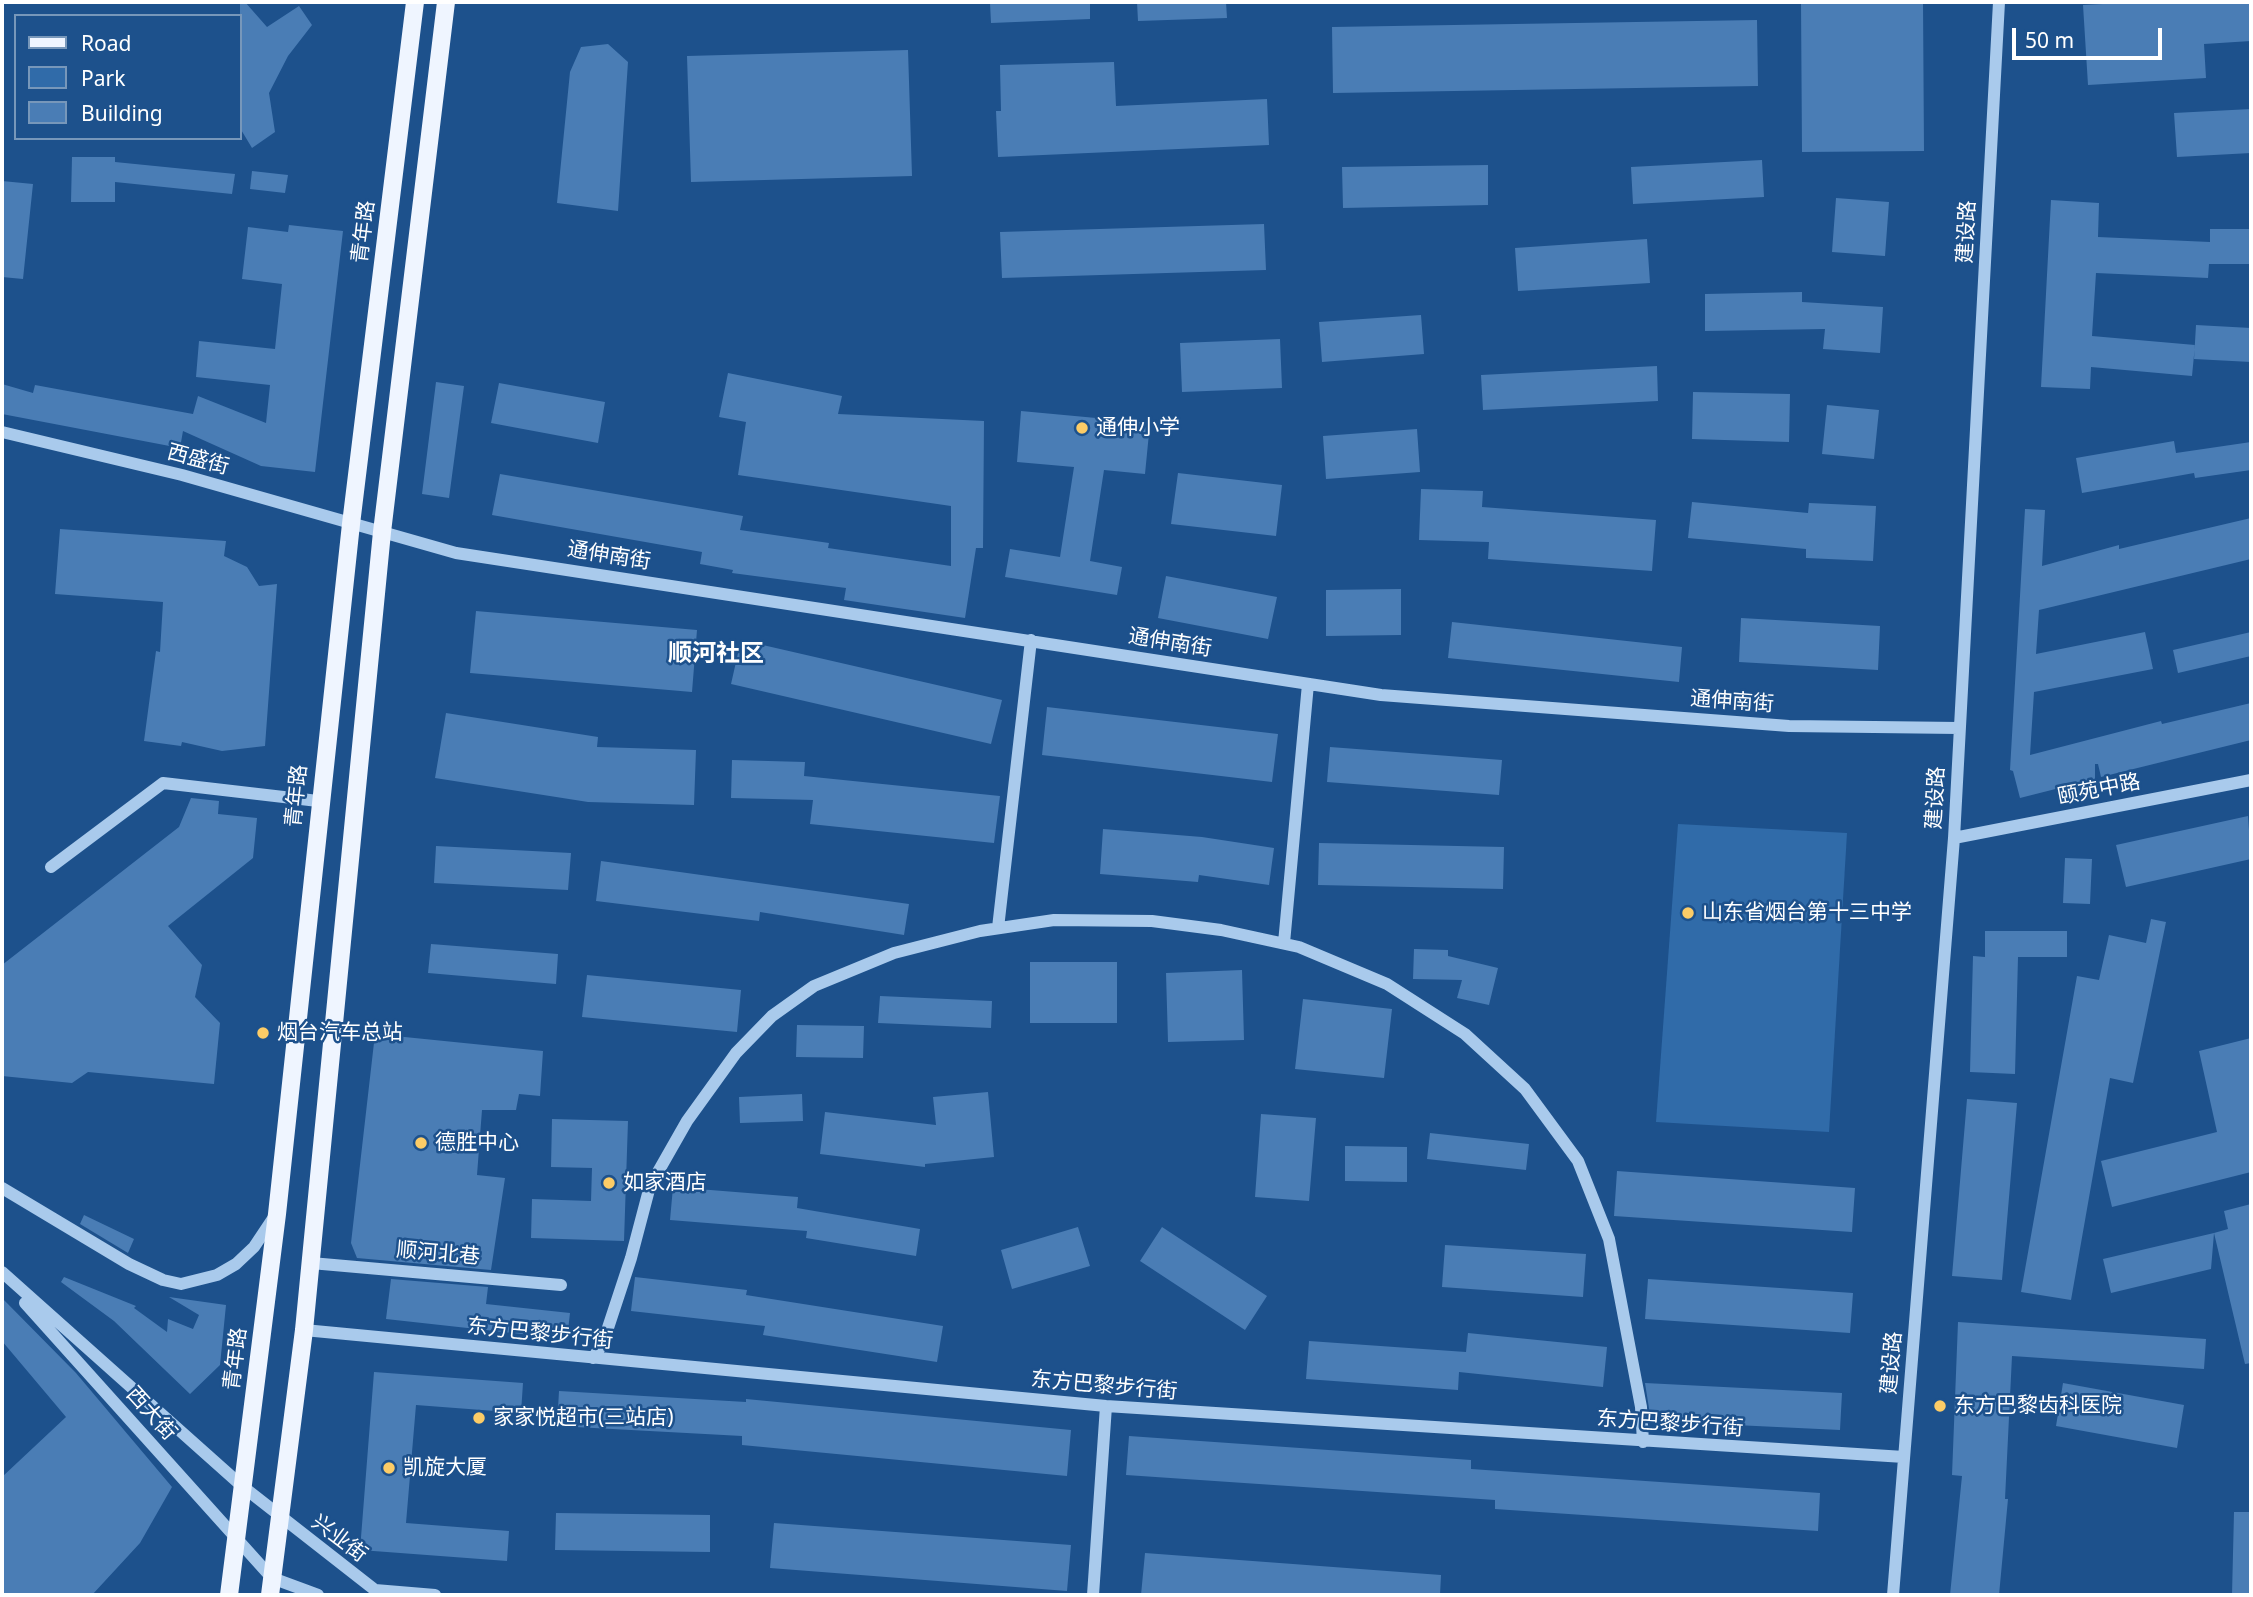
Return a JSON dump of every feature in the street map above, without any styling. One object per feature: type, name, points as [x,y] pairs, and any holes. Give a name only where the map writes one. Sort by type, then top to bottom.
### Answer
[{"type":"main road","name":"青年路","points":[[229,1595],[276,1214],[318,802],[415,2]]},
{"type":"main road","points":[[271,1587],[304,1330],[382,531],[446,2]]},
{"type":"street","name":"建设路","points":[[1893,1595],[1954,838],[1998,2]]},
{"type":"street","name":"西盛街","points":[[2,432],[182,475],[382,531]]},
{"type":"street","name":"通伸南街","points":[[382,531],[456,553],[1381,695],[1788,726],[1959,728]]},
{"type":"street","points":[[998,928],[1031,640]]},
{"type":"street","points":[[1284,943],[1308,684]]},
{"type":"street","name":"颐苑中路","points":[[1954,838],[2251,780]]},
{"type":"street","points":[[51,867],[163,783],[318,802]]},
{"type":"street","points":[[593,1358],[603,1343],[631,1258],[650,1186],[687,1121],[736,1053],[772,1016],[814,986],[894,953],[998,928],[1054,920],[1152,921],[1221,930],[1284,943],[1387,984],[1465,1034],[1525,1089],[1578,1161],[1609,1239],[1641,1406],[1643,1442]]},
{"type":"street","points":[[2,1188],[129,1264],[163,1280],[181,1284],[217,1275],[236,1264],[254,1247],[276,1214]]},
{"type":"street","points":[[2,1196],[23,1199]]},
{"type":"street","name":"顺河北巷","points":[[311,1263],[561,1285]]},
{"type":"street","name":"西大街","points":[[2,1274],[280,1518]]},
{"type":"street","name":"西大街","points":[[2,1274],[236,1537],[271,1587]]},
{"type":"street","name":"东方巴黎步行街","points":[[304,1330],[1107,1406],[1904,1457]]},
{"type":"street","points":[[1093,1595],[1107,1406]]},
{"type":"street","name":"兴业街","points":[[280,1518],[376,1590],[435,1595]]},
{"type":"street","points":[[271,1587],[318,1595]]},
{"type":"green space","points":[[1678,824],[1847,833],[1829,1132],[1656,1122]]},
{"type":"building","points":[[240,2],[245,2],[267,27],[299,6],[312,25],[288,56],[269,93],[275,132],[252,148],[242,131]]},
{"type":"building","points":[[1090,2],[1090,19],[991,23],[990,3]]},
{"type":"building","points":[[1137,2],[1226,2],[1227,18],[1138,21]]},
{"type":"building","points":[[1801,2],[1923,2],[1924,151],[1802,152]]},
{"type":"building","points":[[2251,2],[2251,41],[2204,44],[2206,78],[2088,85],[2083,5]]},
{"type":"building","points":[[1757,20],[1758,86],[1333,93],[1332,27]]},
{"type":"building","points":[[608,44],[628,62],[618,211],[557,203],[570,72],[581,47]]},
{"type":"building","points":[[908,50],[912,176],[691,182],[687,56]]},
{"type":"building","points":[[1114,62],[1116,106],[1267,99],[1269,145],[998,157],[996,111],[1001,111],[1000,65]]},
{"type":"building","points":[[2251,109],[2251,153],[2177,157],[2174,113]]},
{"type":"building","points":[[72,157],[115,157],[115,162],[235,174],[232,194],[115,182],[115,202],[71,202]]},
{"type":"building","points":[[1762,160],[1764,197],[1633,204],[1631,167]]},
{"type":"building","points":[[1488,165],[1488,205],[1343,208],[1342,167]]},
{"type":"building","points":[[252,171],[288,175],[285,193],[250,189]]},
{"type":"building","points":[[2,181],[33,184],[23,279],[2,277]]},
{"type":"building","points":[[1836,198],[1889,202],[1885,256],[1832,252]]},
{"type":"building","points":[[2051,200],[2099,203],[2098,237],[2210,242],[2210,229],[2251,229],[2251,264],[2209,264],[2208,278],[2096,273],[2092,336],[2195,345],[2192,376],[2091,367],[2090,389],[2041,387]]},
{"type":"building","points":[[1264,224],[1266,270],[1002,278],[1000,232]]},
{"type":"building","points":[[289,225],[343,231],[315,472],[261,466],[183,431],[180,448],[2,414],[2,384],[33,393],[35,385],[193,414],[198,396],[266,423],[270,385],[196,377],[199,341],[275,349],[282,284],[242,279],[248,227],[288,232]]},
{"type":"building","points":[[1647,239],[1650,283],[1518,291],[1515,248]]},
{"type":"building","points":[[1802,292],[1802,302],[1883,307],[1880,353],[1823,349],[1825,329],[1705,331],[1705,294]]},
{"type":"building","points":[[1421,315],[1424,354],[1322,362],[1319,322]]},
{"type":"building","points":[[2196,325],[2251,328],[2251,362],[2194,359]]},
{"type":"building","points":[[1280,339],[1282,388],[1182,392],[1180,343]]},
{"type":"building","points":[[1657,366],[1658,401],[1483,410],[1481,375]]},
{"type":"building","points":[[728,373],[842,396],[838,414],[984,421],[983,548],[976,548],[965,618],[844,600],[846,588],[732,573],[733,570],[700,564],[702,552],[492,515],[500,474],[743,516],[740,530],[829,543],[828,548],[951,566],[951,506],[738,475],[746,422],[719,417]]},
{"type":"building","points":[[436,382],[464,386],[449,498],[422,494]]},
{"type":"building","points":[[499,383],[605,402],[598,443],[491,423]]},
{"type":"building","points":[[1693,392],[1790,394],[1789,442],[1692,439]]},
{"type":"building","points":[[1827,405],[1879,410],[1874,459],[1822,454]]},
{"type":"building","points":[[1021,411],[1150,423],[1145,474],[1104,470],[1090,561],[1122,567],[1117,595],[1005,577],[1010,549],[1060,557],[1074,467],[1017,462]]},
{"type":"building","points":[[1417,429],[1420,472],[1326,479],[1323,436]]},
{"type":"building","points":[[2174,441],[2176,453],[2251,442],[2251,470],[2195,478],[2194,473],[2082,493],[2076,458]]},
{"type":"building","points":[[1178,473],[1282,485],[1276,536],[1171,524]]},
{"type":"building","points":[[1421,489],[1483,491],[1482,507],[1656,520],[1652,571],[1488,559],[1489,542],[1419,540]]},
{"type":"building","points":[[1692,502],[1808,513],[1809,503],[1876,506],[1873,561],[1806,558],[1806,549],[1688,538]]},
{"type":"building","points":[[2025,509],[2045,510],[2042,566],[2119,545],[2119,549],[2251,518],[2251,559],[2039,610],[2036,654],[2145,632],[2153,669],[2034,692],[2030,755],[2161,721],[2162,724],[2251,703],[2251,740],[2101,777],[2098,764],[2095,764],[2095,779],[2020,798],[2013,771],[2010,770]]},
{"type":"building","points":[[60,529],[226,541],[224,556],[247,567],[259,586],[277,584],[265,746],[222,751],[182,742],[181,746],[144,741],[156,651],[160,652],[163,602],[55,594]]},
{"type":"building","points":[[1166,576],[1277,597],[1268,639],[1158,618]]},
{"type":"building","points":[[1401,589],[1401,635],[1326,636],[1326,590]]},
{"type":"building","points":[[476,611],[697,630],[692,692],[470,673]]},
{"type":"building","points":[[1741,618],[1880,626],[1878,670],[1739,662]]},
{"type":"building","points":[[1452,622],[1682,647],[1679,682],[1448,658]]},
{"type":"building","points":[[2251,632],[2251,656],[2178,673],[2173,650]]},
{"type":"building","points":[[741,640],[1002,700],[991,744],[731,684]]},
{"type":"building","points":[[1047,707],[1278,734],[1272,782],[1042,755]]},
{"type":"building","points":[[446,713],[598,737],[597,747],[696,750],[694,805],[588,802],[435,778]]},
{"type":"building","points":[[1330,747],[1502,760],[1499,795],[1327,782]]},
{"type":"building","points":[[732,760],[805,762],[804,776],[1000,796],[994,843],[810,824],[813,800],[731,798]]},
{"type":"building","points":[[191,798],[219,801],[218,814],[257,818],[253,858],[168,926],[202,965],[195,997],[220,1023],[214,1084],[88,1072],[72,1083],[2,1076],[2,965],[179,827]]},
{"type":"building","points":[[2248,816],[2251,859],[2126,887],[2116,845]]},
{"type":"building","points":[[1103,829],[1202,837],[1274,848],[1269,885],[1199,875],[1198,882],[1100,874]]},
{"type":"building","points":[[1319,843],[1504,847],[1503,889],[1318,885]]},
{"type":"building","points":[[436,846],[571,853],[568,890],[434,883]]},
{"type":"building","points":[[2065,858],[2092,859],[2090,904],[2063,903]]},
{"type":"building","points":[[601,861],[909,904],[904,935],[760,912],[759,921],[596,901]]},
{"type":"building","points":[[2151,919],[2166,922],[2133,1083],[2110,1078],[2071,1300],[2021,1292],[2077,976],[2099,980],[2109,935],[2146,943]]},
{"type":"building","points":[[1985,931],[2067,931],[2067,957],[2018,957],[2015,1074],[1970,1072],[1973,956],[1985,957]]},
{"type":"building","points":[[431,944],[558,954],[556,984],[428,973]]},
{"type":"building","points":[[1414,949],[1448,950],[1448,956],[1498,968],[1489,1005],[1457,998],[1462,980],[1413,979]]},
{"type":"building","points":[[1030,962],[1117,962],[1117,1023],[1030,1023]]},
{"type":"building","points":[[1242,970],[1244,1040],[1168,1042],[1166,973]]},
{"type":"building","points":[[587,975],[741,990],[737,1032],[582,1017]]},
{"type":"building","points":[[880,996],[992,1001],[991,1028],[878,1023]]},
{"type":"building","points":[[1303,999],[1392,1009],[1384,1078],[1295,1069]]},
{"type":"building","points":[[797,1025],[864,1026],[863,1058],[796,1057]]},
{"type":"building","name":"德胜中心","points":[[375,1034],[543,1051],[540,1096],[519,1094],[516,1110],[482,1110],[477,1175],[505,1178],[491,1270],[357,1258],[351,1243]]},
{"type":"building","points":[[2251,1038],[2251,1172],[2112,1207],[2101,1161],[2217,1132],[2199,1051]]},
{"type":"building","points":[[988,1092],[994,1157],[925,1164],[925,1167],[820,1154],[825,1112],[936,1125],[933,1097]]},
{"type":"building","points":[[802,1094],[803,1121],[740,1123],[739,1097]]},
{"type":"building","points":[[1967,1099],[2017,1103],[2002,1280],[1952,1276]]},
{"type":"building","points":[[1261,1114],[1316,1118],[1309,1201],[1255,1197]]},
{"type":"building","name":"如家酒店","points":[[552,1119],[628,1121],[624,1241],[531,1238],[532,1199],[591,1201],[592,1168],[551,1167]]},
{"type":"building","points":[[1430,1133],[1529,1144],[1526,1170],[1427,1159]]},
{"type":"building","points":[[1345,1146],[1407,1147],[1407,1182],[1345,1181]]},
{"type":"building","points":[[1617,1171],[1855,1188],[1852,1232],[1614,1216]]},
{"type":"building","points":[[673,1187],[798,1197],[797,1208],[920,1229],[916,1256],[806,1238],[807,1231],[670,1220]]},
{"type":"building","points":[[2251,1204],[2251,1363],[2245,1364],[2214,1233],[2228,1229],[2224,1211]]},
{"type":"building","points":[[84,1215],[134,1239],[128,1253],[80,1224]]},
{"type":"building","points":[[1078,1227],[1090,1266],[1012,1289],[1001,1250]]},
{"type":"building","points":[[1162,1227],[1267,1296],[1245,1330],[1140,1261]]},
{"type":"building","points":[[2214,1233],[2211,1269],[2111,1293],[2103,1259]]},
{"type":"building","points":[[1445,1245],[1586,1254],[1583,1297],[1442,1287]]},
{"type":"building","points":[[64,1277],[136,1306],[134,1308],[167,1332],[168,1319],[193,1329],[199,1315],[169,1297],[226,1305],[220,1365],[190,1394],[114,1321],[61,1282]]},
{"type":"building","points":[[635,1277],[747,1290],[746,1295],[943,1326],[937,1362],[763,1335],[765,1326],[631,1311]]},
{"type":"building","points":[[391,1279],[488,1287],[486,1304],[570,1313],[567,1339],[386,1319]]},
{"type":"building","points":[[1648,1279],[1853,1293],[1850,1333],[1645,1319]]},
{"type":"building","points":[[2,1298],[76,1373],[172,1487],[140,1543],[92,1595],[2,1595],[2,1477],[66,1417],[2,1341]]},
{"type":"building","points":[[1958,1322],[2206,1339],[2204,1369],[2012,1356],[2005,1499],[2008,1499],[1999,1595],[1950,1595],[1962,1476],[1952,1475]]},
{"type":"building","points":[[1468,1333],[1607,1347],[1603,1387],[1459,1372],[1458,1390],[1306,1379],[1309,1341],[1466,1352]]},
{"type":"building","name":"凯旋大厦","points":[[374,1372],[523,1383],[521,1413],[416,1405],[406,1523],[509,1531],[507,1561],[360,1550]]},
{"type":"building","points":[[1645,1383],[1842,1393],[1840,1430],[1651,1421]]},
{"type":"building","points":[[2063,1383],[2184,1405],[2177,1448],[2056,1426]]},
{"type":"building","points":[[559,1391],[746,1402],[746,1399],[1071,1430],[1067,1476],[742,1445],[742,1436],[557,1426]]},
{"type":"building","points":[[1129,1436],[1471,1460],[1471,1469],[1820,1493],[1818,1531],[1495,1509],[1495,1500],[1126,1475]]},
{"type":"building","points":[[2234,1512],[2251,1512],[2251,1595],[2232,1595]]},
{"type":"building","points":[[556,1513],[710,1515],[710,1552],[555,1550]]},
{"type":"building","points":[[774,1523],[1071,1545],[1067,1591],[770,1568]]},
{"type":"building","points":[[1145,1553],[1441,1575],[1440,1595],[1141,1595]]},
{"type":"place","name":"通伸小学","points":[[1082,428]]},
{"type":"place","name":"山东省烟台第十三中学","points":[[1688,913]]},
{"type":"place","name":"烟台汽车总站","points":[[263,1033]]},
{"type":"place","name":"德胜中心","points":[[421,1143]]},
{"type":"place","name":"如家酒店","points":[[609,1183]]},
{"type":"place","name":"东方巴黎齿科医院","points":[[1940,1406]]},
{"type":"place","name":"家家悦超市(三站店)","points":[[479,1418]]},
{"type":"place","name":"凯旋大厦","points":[[389,1468]]},
{"type":"district","name":"顺河社区","points":[[716,654]]}]
